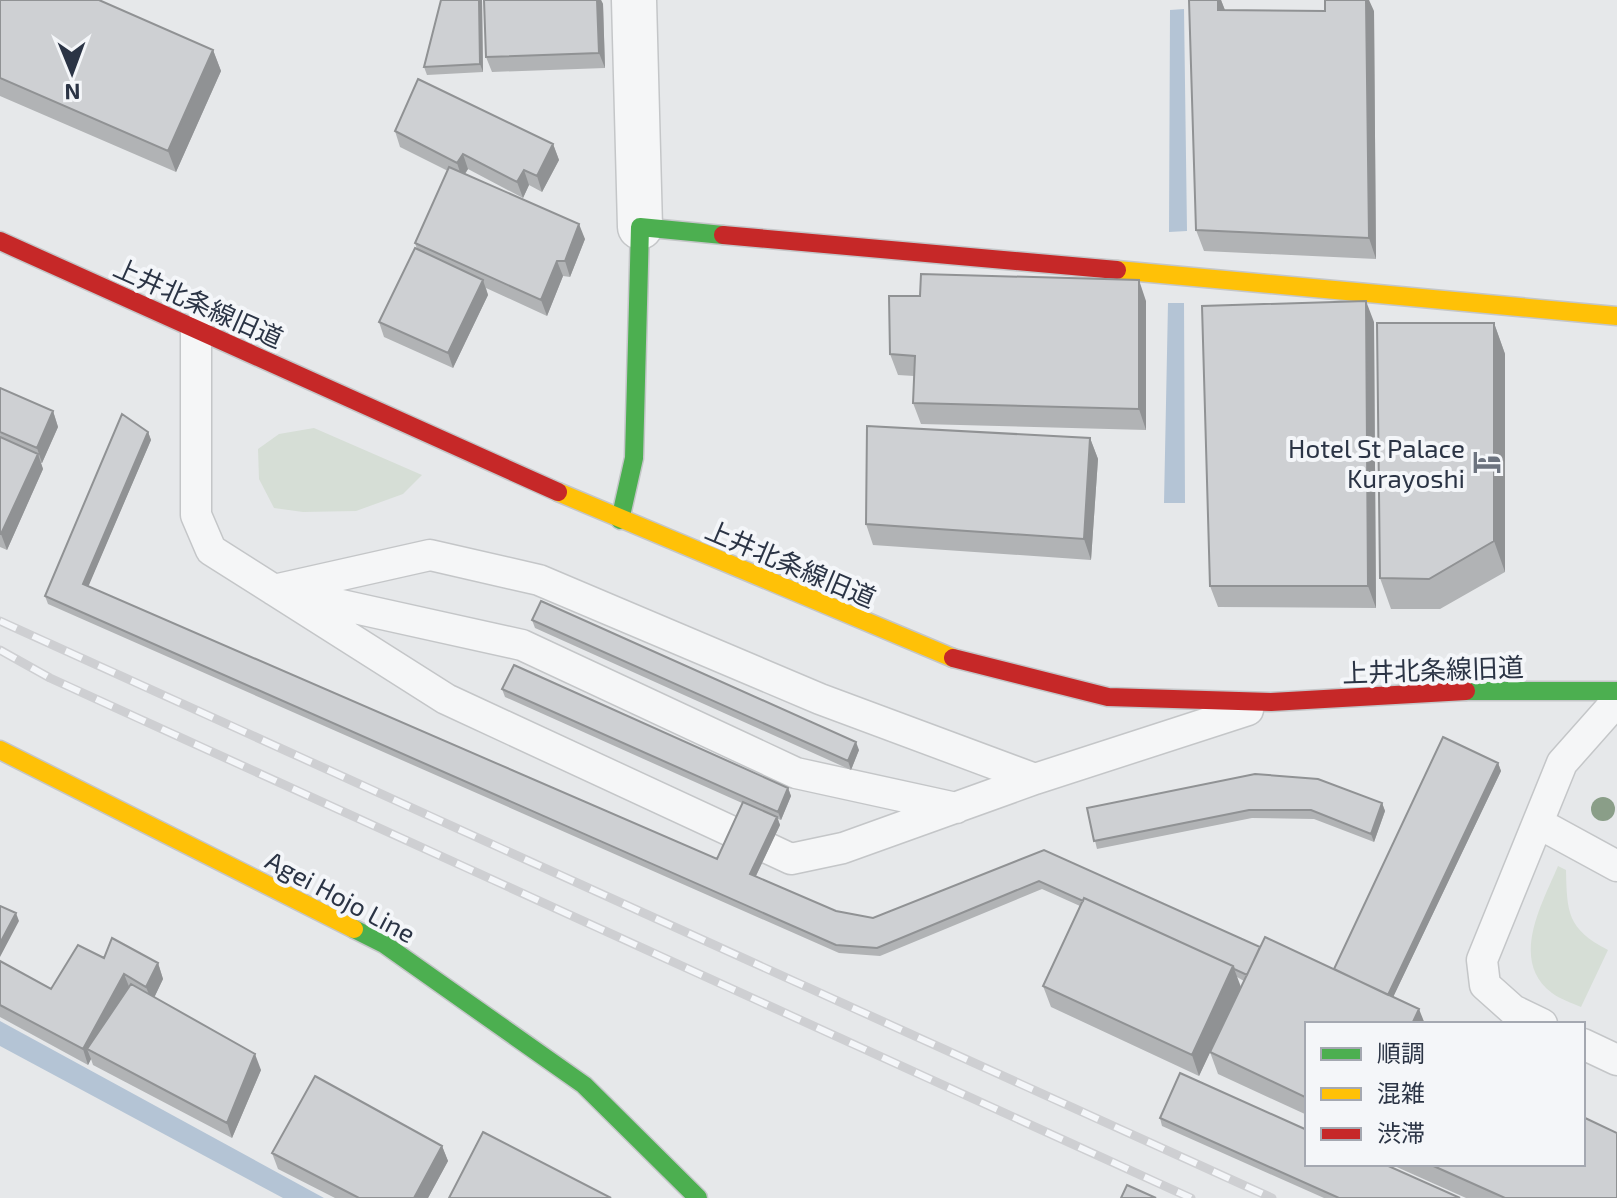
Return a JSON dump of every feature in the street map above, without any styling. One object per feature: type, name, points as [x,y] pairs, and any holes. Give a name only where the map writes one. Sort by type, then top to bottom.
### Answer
[{"type":"street","points":[[620,520],[634,458],[640,227],[634,0]]},
{"type":"street","points":[[640,227],[1617,316]]},
{"type":"street","name":"上井北条線旧道","points":[[0,241],[620,520],[950,657],[1108,697],[1271,702],[1482,690],[1617,691]]},
{"type":"street","name":"Agei Hojo Line","points":[[0,750],[384,944],[584,1085],[698,1198]]},
{"type":"lane","points":[[196,330],[196,515],[211,550],[446,699],[791,859],[843,848],[1035,779],[1271,702]]},
{"type":"lane","points":[[274,590],[430,555],[539,580],[820,699],[1035,779]]},
{"type":"lane","points":[[274,590],[522,645],[796,773],[956,808]]},
{"type":"lane","points":[[1538,1022],[1513,1010],[1485,985],[1482,960],[1562,763],[1617,701]]},
{"type":"lane","points":[[1538,823],[1617,866]]},
{"type":"lane","points":[[1585,1045],[1617,1060]]},
{"type":"shaded area","points":[[314,428],[422,475],[403,494],[356,511],[303,512],[274,508],[259,479],[258,449],[279,434]]},
{"type":"shaded area","points":[[1558,866],[1566,870],[1569,908],[1577,927],[1608,950],[1581,1007],[1552,993],[1539,980],[1533,965],[1533,932]]},
{"type":"water","points":[[1184,9],[1187,231],[1169,232],[1170,10]]},
{"type":"water","points":[[1168,303],[1184,303],[1185,503],[1164,503]]},
{"type":"water","points":[[0,1021],[324,1198],[283,1198],[0,1046]]},
{"type":"building","points":[[0,0],[99,0],[213,50],[168,151],[0,78]]},
{"type":"building","points":[[441,0],[479,0],[480,64],[424,67]]},
{"type":"building","points":[[484,0],[597,0],[599,53],[486,57]]},
{"type":"building","points":[[1189,0],[1218,0],[1218,10],[1325,11],[1325,0],[1366,0],[1369,238],[1196,230]]},
{"type":"building","points":[[418,79],[553,144],[537,176],[524,170],[517,182],[463,154],[457,163],[395,131]]},
{"type":"building","points":[[449,167],[579,224],[565,261],[557,261],[541,300],[415,243]]},
{"type":"building","points":[[415,248],[483,280],[448,353],[379,322]]},
{"type":"building","points":[[921,274],[1139,280],[1139,409],[913,403],[915,356],[890,354],[889,296],[920,296]]},
{"type":"building","points":[[1366,301],[1368,586],[1210,586],[1202,306]]},
{"type":"building","points":[[1377,323],[1494,323],[1494,541],[1429,579],[1380,578]]},
{"type":"building","points":[[0,388],[53,411],[37,448],[0,432]]},
{"type":"building","points":[[122,414],[148,432],[83,584],[717,859],[743,802],[777,817],[750,874],[836,911],[873,918],[1044,850],[1260,947],[1247,975],[1084,898],[1083,901],[1039,881],[877,948],[836,945],[45,596]]},
{"type":"building","points":[[867,426],[1090,438],[1084,539],[866,524]]},
{"type":"building","points":[[0,437],[38,454],[1,534],[0,534]]},
{"type":"building","points":[[541,601],[856,742],[848,761],[532,620]]},
{"type":"building","points":[[514,665],[788,788],[778,812],[502,689]]},
{"type":"building","points":[[1443,737],[1498,763],[1388,995],[1334,969]]},
{"type":"building","points":[[1255,774],[1318,779],[1382,803],[1371,834],[1311,810],[1249,810],[1094,841],[1087,808]]},
{"type":"building","points":[[1084,898],[1233,966],[1192,1055],[1043,986]]},
{"type":"building","points":[[0,906],[16,913],[0,943]]},
{"type":"building","points":[[1265,937],[1419,1009],[1413,1022],[1305,1022],[1305,1097],[1210,1052]]},
{"type":"building","points":[[112,938],[158,963],[146,987],[124,974],[83,1049],[0,1005],[0,961],[51,989],[78,945],[104,958]]},
{"type":"building","points":[[131,984],[255,1054],[227,1123],[87,1049]]},
{"type":"building","points":[[1180,1073],[1305,1129],[1305,1166],[1388,1166],[1460,1198],[1339,1198],[1160,1118]]},
{"type":"building","points":[[315,1076],[442,1146],[414,1198],[359,1198],[272,1153]]},
{"type":"building","points":[[1585,1118],[1617,1133],[1617,1198],[1505,1198],[1433,1166],[1585,1166]]},
{"type":"building","points":[[483,1132],[611,1198],[449,1198]]},
{"type":"building","points":[[1127,1185],[1156,1198],[1121,1198]]},
{"type":"railway","points":[[0,621],[1272,1198]]},
{"type":"railway","points":[[0,650],[50,678],[1191,1198]]},
{"type":"traffic: fast","points":[[620,520],[634,458],[640,227],[723,235]]},
{"type":"traffic: fast","points":[[1466,691],[1617,691]]},
{"type":"traffic: fast","points":[[354,929],[384,944],[584,1085],[698,1198]]},
{"type":"traffic: slow","points":[[1117,270],[1617,316]]},
{"type":"traffic: slow","points":[[558,492],[953,658]]},
{"type":"traffic: slow","points":[[0,750],[354,929]]},
{"type":"traffic: jam","points":[[723,235],[1117,270]]},
{"type":"traffic: jam","points":[[0,241],[558,492]]},
{"type":"traffic: jam","points":[[953,658],[1108,697],[1271,702],[1466,691]]},
{"type":"place","name":"Hotel St Palace Kurayoshi","points":[[1487,462]]}]
